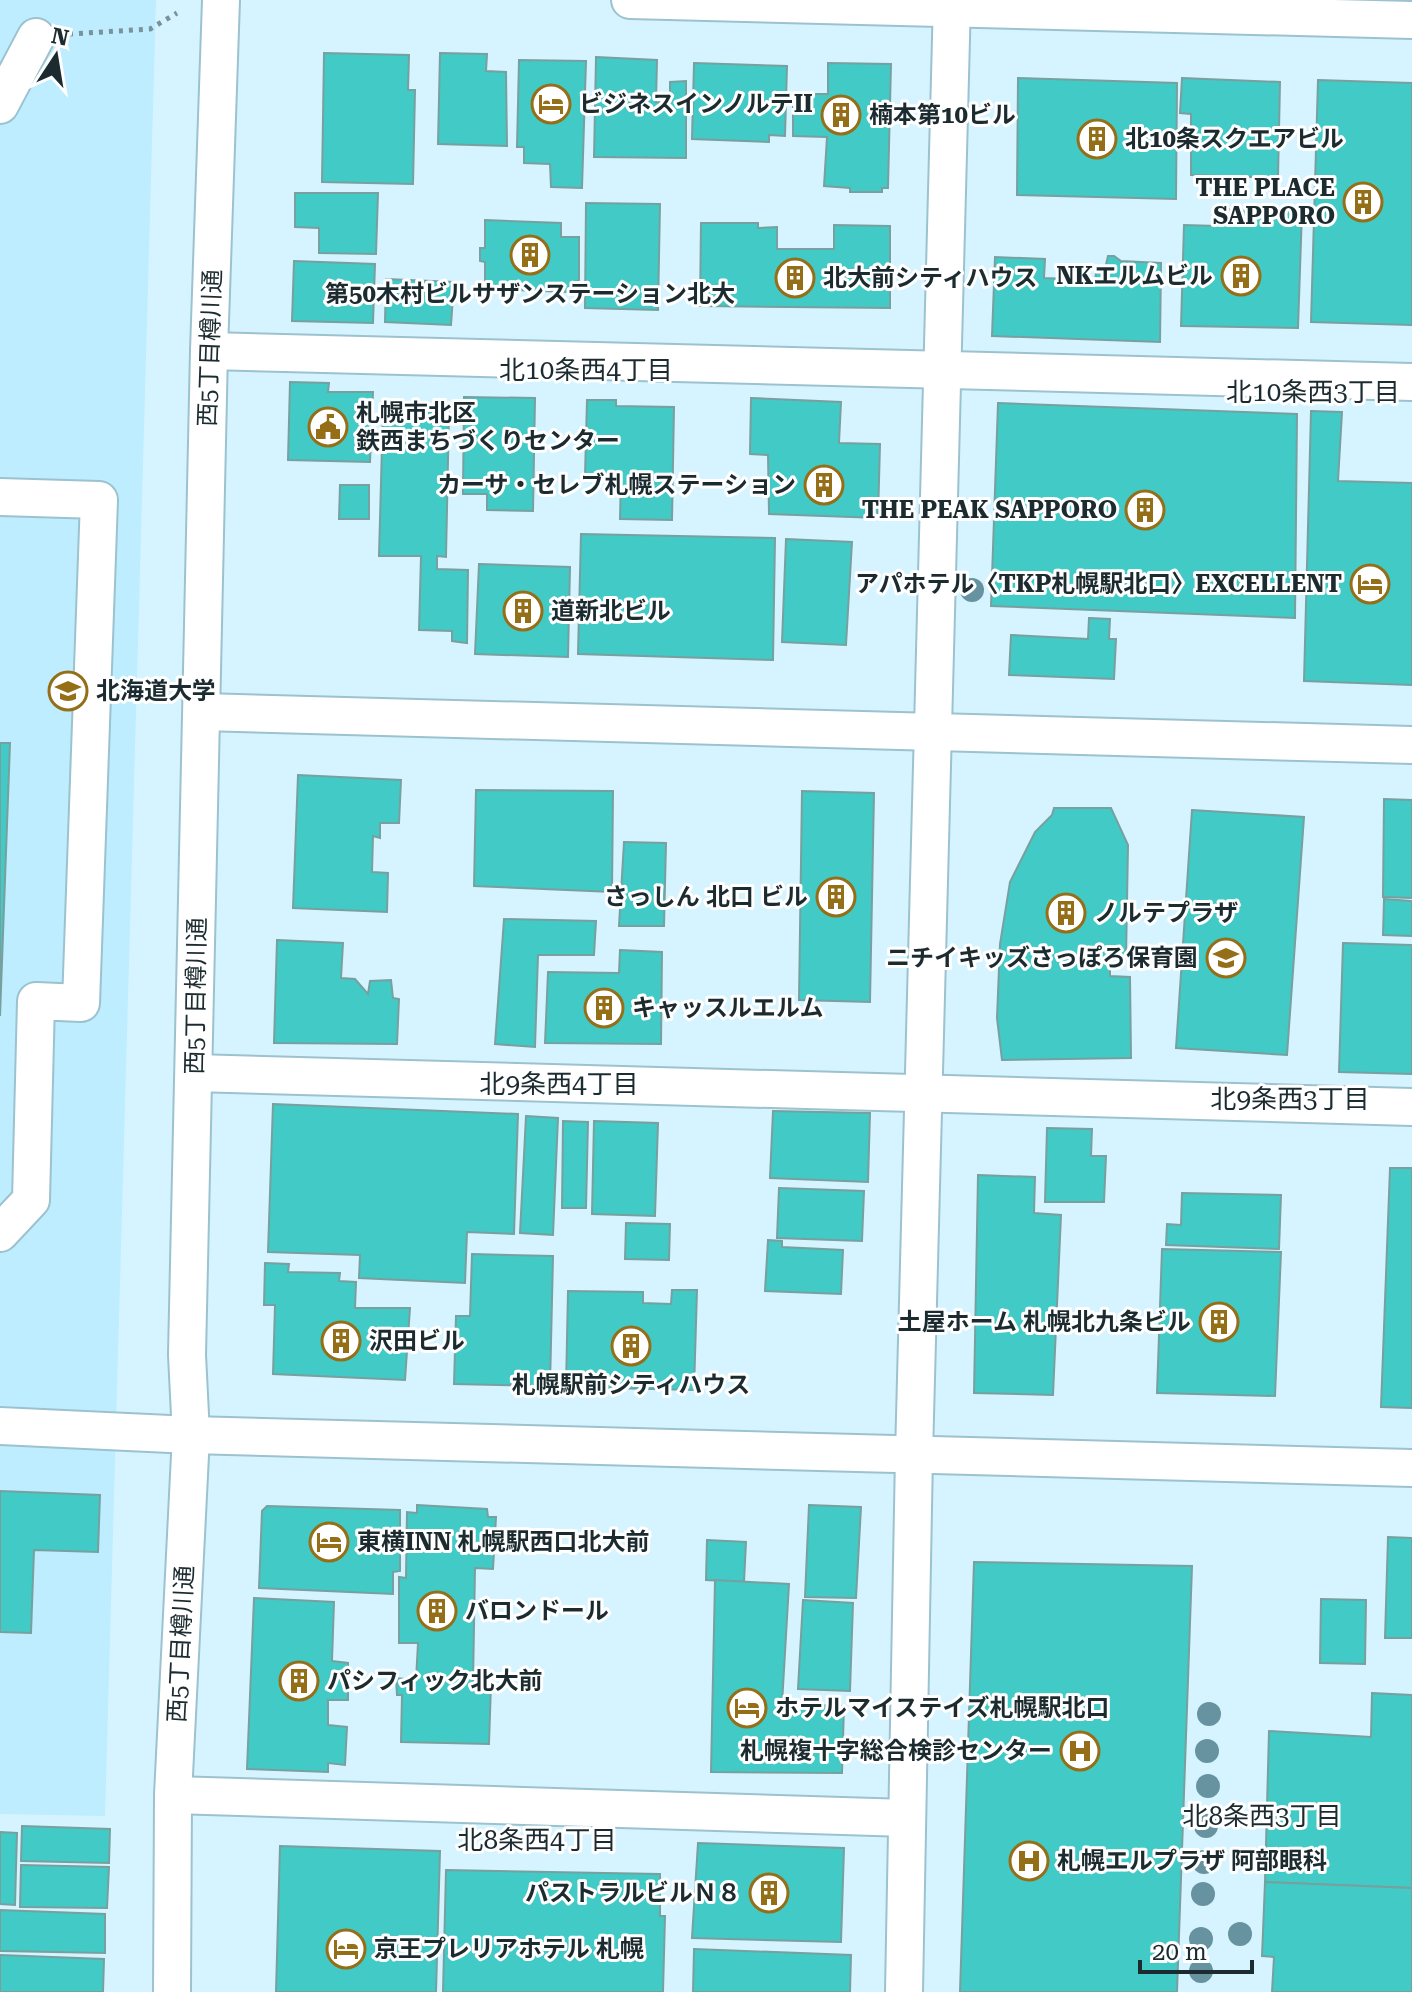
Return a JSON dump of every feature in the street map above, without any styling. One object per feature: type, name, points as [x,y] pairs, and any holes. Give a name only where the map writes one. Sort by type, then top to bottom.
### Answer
[{"type":"street","name":"西5丁目樽川通","points":[[172,1992],[173,1795],[191,1435],[187,1355],[209,351],[221,0]]},
{"type":"street","points":[[630,0],[952,4],[1412,20]]},
{"type":"street","points":[[904,1992],[914,1455],[952,4]]},
{"type":"street","points":[[0,105],[36,37]]},
{"type":"street","points":[[209,351],[1412,382]]},
{"type":"street","points":[[0,497],[99,500],[81,1003],[36,1001],[31,1200],[2,1229]]},
{"type":"street","points":[[202,712],[1412,745]]},
{"type":"street","points":[[194,1073],[1412,1107]]},
{"type":"street","points":[[0,1426],[191,1435],[1412,1468]]},
{"type":"street","points":[[173,1795],[907,1818]]},
{"type":"path","points":[[36,37],[150,29],[177,13]]},
{"type":"shaded area","name":"北海道大学","points":[[0,0],[156,0],[105,1816],[0,1814]]},
{"type":"building","points":[[324,53],[409,55],[408,90],[415,90],[413,184],[322,182]]},
{"type":"building","points":[[440,53],[487,54],[486,71],[506,72],[507,146],[438,144]]},
{"type":"building","points":[[596,57],[657,60],[656,102],[670,103],[670,82],[686,81],[686,158],[594,157]]},
{"type":"building","name":"ビジネスインノルテII","points":[[519,60],[586,61],[582,188],[551,187],[550,164],[524,163],[524,147],[517,147]]},
{"type":"building","points":[[694,63],[787,66],[785,136],[769,135],[769,142],[692,139]]},
{"type":"building","name":"楠本第10ビル","points":[[828,63],[891,64],[888,188],[882,188],[882,192],[850,192],[850,188],[824,186],[827,137],[793,136],[793,94],[828,94]]},
{"type":"building","name":"北10条スクエアビル","points":[[1018,78],[1177,83],[1176,199],[1017,195]]},
{"type":"building","points":[[1182,78],[1280,82],[1278,178],[1191,175],[1191,114],[1180,113]]},
{"type":"building","name":"THE PLACE SAPPORO","points":[[1318,80],[1412,83],[1412,325],[1311,322]]},
{"type":"building","points":[[295,193],[378,193],[376,254],[319,253],[319,228],[295,227]]},
{"type":"building","points":[[586,203],[660,204],[658,310],[585,308]]},
{"type":"building","name":"NKエルムビル","points":[[1220,209],[1302,211],[1298,328],[1181,326],[1184,225],[1219,226]]},
{"type":"building","name":"第50木村ビルサザンステーション北大","points":[[485,220],[561,223],[561,237],[579,237],[579,280],[570,285],[568,292],[485,289],[485,262],[480,261],[480,248],[485,248]]},
{"type":"building","name":"北大前シティハウス","points":[[701,223],[758,223],[758,228],[777,227],[777,249],[834,249],[834,225],[890,226],[890,308],[700,306]]},
{"type":"building","points":[[1108,256],[1121,261],[1161,263],[1160,342],[992,336],[995,257],[1045,259],[1044,278],[1095,280],[1096,273],[1104,273]]},
{"type":"building","points":[[294,261],[375,264],[373,323],[292,321]]},
{"type":"building","points":[[386,279],[454,282],[451,325],[385,322]]},
{"type":"building","points":[[290,382],[329,383],[328,392],[373,392],[370,462],[288,460]]},
{"type":"building","points":[[464,397],[535,398],[533,511],[487,510],[487,494],[463,494]]},
{"type":"building","name":"カーサ・セレブ札幌ステーション","points":[[751,398],[841,402],[839,443],[880,444],[878,518],[769,514],[768,455],[750,454]]},
{"type":"building","points":[[587,400],[616,400],[616,406],[674,407],[672,520],[620,519],[621,476],[585,476]]},
{"type":"building","name":"THE PEAK SAPPORO","points":[[998,403],[1297,414],[1295,618],[991,606]]},
{"type":"building","points":[[383,410],[449,412],[446,557],[437,556],[437,569],[468,570],[467,643],[452,641],[452,631],[419,630],[421,556],[379,556]]},
{"type":"building","points":[[1311,411],[1342,412],[1338,481],[1412,483],[1412,685],[1304,681]]},
{"type":"building","points":[[340,485],[369,485],[369,519],[339,519]]},
{"type":"building","points":[[581,534],[775,538],[773,660],[578,654]]},
{"type":"building","points":[[786,539],[852,542],[846,645],[782,642]]},
{"type":"building","name":"道新北ビル","points":[[479,564],[570,567],[568,657],[475,654]]},
{"type":"building","points":[[1089,618],[1110,619],[1109,639],[1116,639],[1114,679],[1009,675],[1011,635],[1088,639]]},
{"type":"building","points":[[0,743],[10,743],[0,1016]]},
{"type":"building","points":[[298,775],[401,780],[399,823],[380,823],[380,838],[373,836],[372,872],[388,873],[387,912],[293,908]]},
{"type":"building","points":[[476,790],[613,791],[612,892],[474,886]]},
{"type":"building","name":"さっしん 北口 ビル","points":[[802,791],[874,793],[870,1002],[799,1000]]},
{"type":"building","points":[[1384,799],[1412,800],[1412,898],[1383,897]]},
{"type":"building","name":"ノルテプラザ","points":[[1054,808],[1111,808],[1128,845],[1126,959],[1110,957],[1110,976],[1130,977],[1131,1058],[1002,1060],[997,1018],[1000,944],[1010,882],[1035,832],[1052,815]]},
{"type":"building","points":[[1192,810],[1304,817],[1287,1055],[1176,1048]]},
{"type":"building","points":[[624,842],[666,843],[664,926],[619,926]]},
{"type":"building","points":[[1384,899],[1412,901],[1412,936],[1383,935]]},
{"type":"building","points":[[504,919],[596,921],[594,955],[538,955],[535,1047],[495,1044]]},
{"type":"building","points":[[277,940],[343,943],[341,978],[355,979],[368,994],[370,981],[391,980],[393,998],[399,999],[397,1044],[274,1043]]},
{"type":"building","points":[[1343,943],[1412,945],[1412,1074],[1339,1072]]},
{"type":"building","name":"キャッスルエルム","points":[[620,950],[662,952],[661,1044],[545,1043],[548,972],[619,973]]},
{"type":"building","points":[[273,1104],[518,1114],[514,1234],[467,1232],[465,1283],[359,1278],[360,1255],[268,1252]]},
{"type":"building","points":[[773,1111],[870,1113],[868,1182],[770,1178]]},
{"type":"building","points":[[526,1116],[558,1118],[553,1235],[520,1233]]},
{"type":"building","points":[[563,1121],[588,1122],[586,1208],[562,1208]]},
{"type":"building","points":[[594,1121],[658,1123],[655,1216],[592,1214]]},
{"type":"building","points":[[1047,1128],[1092,1129],[1091,1156],[1106,1156],[1104,1202],[1045,1202]]},
{"type":"building","points":[[1390,1168],[1412,1168],[1412,1408],[1381,1407]]},
{"type":"building","points":[[978,1175],[1035,1177],[1034,1213],[1061,1215],[1053,1395],[974,1393]]},
{"type":"building","points":[[779,1188],[864,1191],[862,1241],[777,1238]]},
{"type":"building","points":[[1182,1193],[1281,1195],[1279,1249],[1166,1245],[1167,1224],[1181,1225]]},
{"type":"building","points":[[626,1223],[670,1224],[669,1260],[625,1259]]},
{"type":"building","points":[[768,1240],[782,1241],[782,1247],[843,1250],[841,1294],[765,1291]]},
{"type":"building","name":"土屋ホーム 札幌北九条ビル","points":[[1162,1249],[1281,1252],[1275,1396],[1157,1393]]},
{"type":"building","points":[[472,1254],[553,1256],[550,1386],[454,1384],[456,1316],[470,1316]]},
{"type":"building","name":"沢田ビル","points":[[265,1263],[289,1264],[288,1272],[340,1273],[339,1281],[356,1282],[355,1308],[410,1308],[405,1380],[273,1374],[275,1305],[264,1305]]},
{"type":"building","name":"札幌駅前シティハウス","points":[[672,1290],[697,1290],[694,1390],[566,1387],[568,1291],[643,1292],[643,1303],[671,1304]]},
{"type":"building","points":[[0,1491],[100,1495],[98,1552],[34,1550],[31,1633],[0,1632]]},
{"type":"building","name":"バロンドール","points":[[417,1505],[487,1509],[488,1517],[496,1517],[493,1569],[475,1568],[473,1683],[491,1684],[489,1744],[401,1742],[402,1695],[397,1695],[396,1678],[416,1680],[418,1643],[399,1643],[399,1577],[406,1578],[407,1512],[417,1513]]},
{"type":"building","points":[[809,1505],[861,1507],[856,1598],[805,1597]]},
{"type":"building","points":[[267,1506],[400,1510],[400,1571],[393,1572],[393,1594],[259,1588],[262,1511]]},
{"type":"building","points":[[1388,1537],[1412,1538],[1412,1638],[1385,1638]]},
{"type":"building","points":[[707,1540],[746,1542],[744,1582],[706,1580]]},
{"type":"building","points":[[974,1562],[1192,1566],[1177,1992],[960,1992]]},
{"type":"building","points":[[715,1580],[789,1584],[782,1704],[844,1706],[842,1773],[711,1772]]},
{"type":"building","name":"パシフィック北大前","points":[[254,1598],[334,1602],[332,1661],[348,1663],[348,1700],[328,1700],[328,1725],[347,1727],[345,1765],[328,1763],[328,1772],[247,1769]]},
{"type":"building","points":[[1321,1599],[1366,1600],[1365,1664],[1320,1663]]},
{"type":"building","points":[[803,1600],[853,1603],[850,1691],[798,1689]]},
{"type":"building","points":[[1372,1693],[1412,1695],[1412,1888],[1265,1882],[1269,1731],[1371,1737]]},
{"type":"building","points":[[22,1826],[110,1829],[109,1863],[21,1861]]},
{"type":"building","points":[[0,1832],[17,1833],[15,1905],[0,1904]]},
{"type":"building","name":"パストラルビルＮ８","points":[[698,1843],[844,1848],[841,1942],[692,1938]]},
{"type":"building","points":[[280,1846],[440,1851],[436,1992],[276,1992]]},
{"type":"building","points":[[21,1865],[109,1867],[107,1908],[20,1907]]},
{"type":"building","points":[[446,1870],[660,1874],[660,1916],[665,1916],[663,1992],[443,1992]]},
{"type":"building","points":[[1265,1882],[1412,1888],[1412,1992],[1272,1992],[1274,1957],[1262,1956]]},
{"type":"building","points":[[0,1910],[105,1914],[105,1953],[0,1951]]},
{"type":"building","points":[[694,1949],[851,1955],[850,1992],[693,1992]]},
{"type":"building","points":[[0,1955],[104,1959],[103,1992],[0,1992]]},
{"type":"place","name":"ビジネスインノルテII","points":[[551,104]]},
{"type":"place","name":"楠本第10ビル","points":[[841,115]]},
{"type":"place","name":"北10条スクエアビル","points":[[1097,139]]},
{"type":"place","name":"THE PLACE SAPPORO","points":[[1363,202]]},
{"type":"place","name":"第50木村ビルサザンステーション北大","points":[[530,255]]},
{"type":"place","name":"NKエルムビル","points":[[1241,276]]},
{"type":"place","name":"北大前シティハウス","points":[[795,278]]},
{"type":"place","name":"札幌市北区 鉄西まちづくりセンター","points":[[328,427]]},
{"type":"place","name":"カーサ・セレブ札幌ステーション","points":[[824,485]]},
{"type":"place","name":"THE PEAK SAPPORO","points":[[1145,510]]},
{"type":"place","name":"アパホテル〈TKP札幌駅北口〉EXCELLENT","points":[[1370,584]]},
{"type":"place","name":"道新北ビル","points":[[523,611]]},
{"type":"place","name":"北海道大学","points":[[68,691]]},
{"type":"place","name":"さっしん 北口 ビル","points":[[836,897]]},
{"type":"place","name":"ノルテプラザ","points":[[1066,913]]},
{"type":"place","name":"ニチイキッズさっぽろ保育園","points":[[1226,958]]},
{"type":"place","name":"キャッスルエルム","points":[[604,1008]]},
{"type":"place","name":"土屋ホーム 札幌北九条ビル","points":[[1219,1322]]},
{"type":"place","name":"沢田ビル","points":[[341,1341]]},
{"type":"place","name":"札幌駅前シティハウス","points":[[631,1346]]},
{"type":"place","name":"東横INN 札幌駅西口北大前","points":[[329,1542]]},
{"type":"place","name":"バロンドール","points":[[437,1611]]},
{"type":"place","name":"パシフィック北大前","points":[[299,1681]]},
{"type":"place","name":"ホテルマイステイズ札幌駅北口","points":[[747,1708]]},
{"type":"place","name":"札幌複十字総合検診センター","points":[[1080,1751]]},
{"type":"place","name":"札幌エルプラザ 阿部眼科","points":[[1029,1861]]},
{"type":"place","name":"パストラルビルＮ８","points":[[769,1893]]},
{"type":"place","name":"京王プレリアホテル 札幌","points":[[346,1949]]},
{"type":"district","name":"北10条西4丁目","points":[[586,370]]},
{"type":"district","name":"北10条西3丁目","points":[[1313,392]]},
{"type":"district","name":"北9条西4丁目","points":[[559,1084]]},
{"type":"district","name":"北9条西3丁目","points":[[1290,1099]]},
{"type":"district","name":"北8条西3丁目","points":[[1262,1816]]},
{"type":"district","name":"北8条西4丁目","points":[[537,1840]]}]
